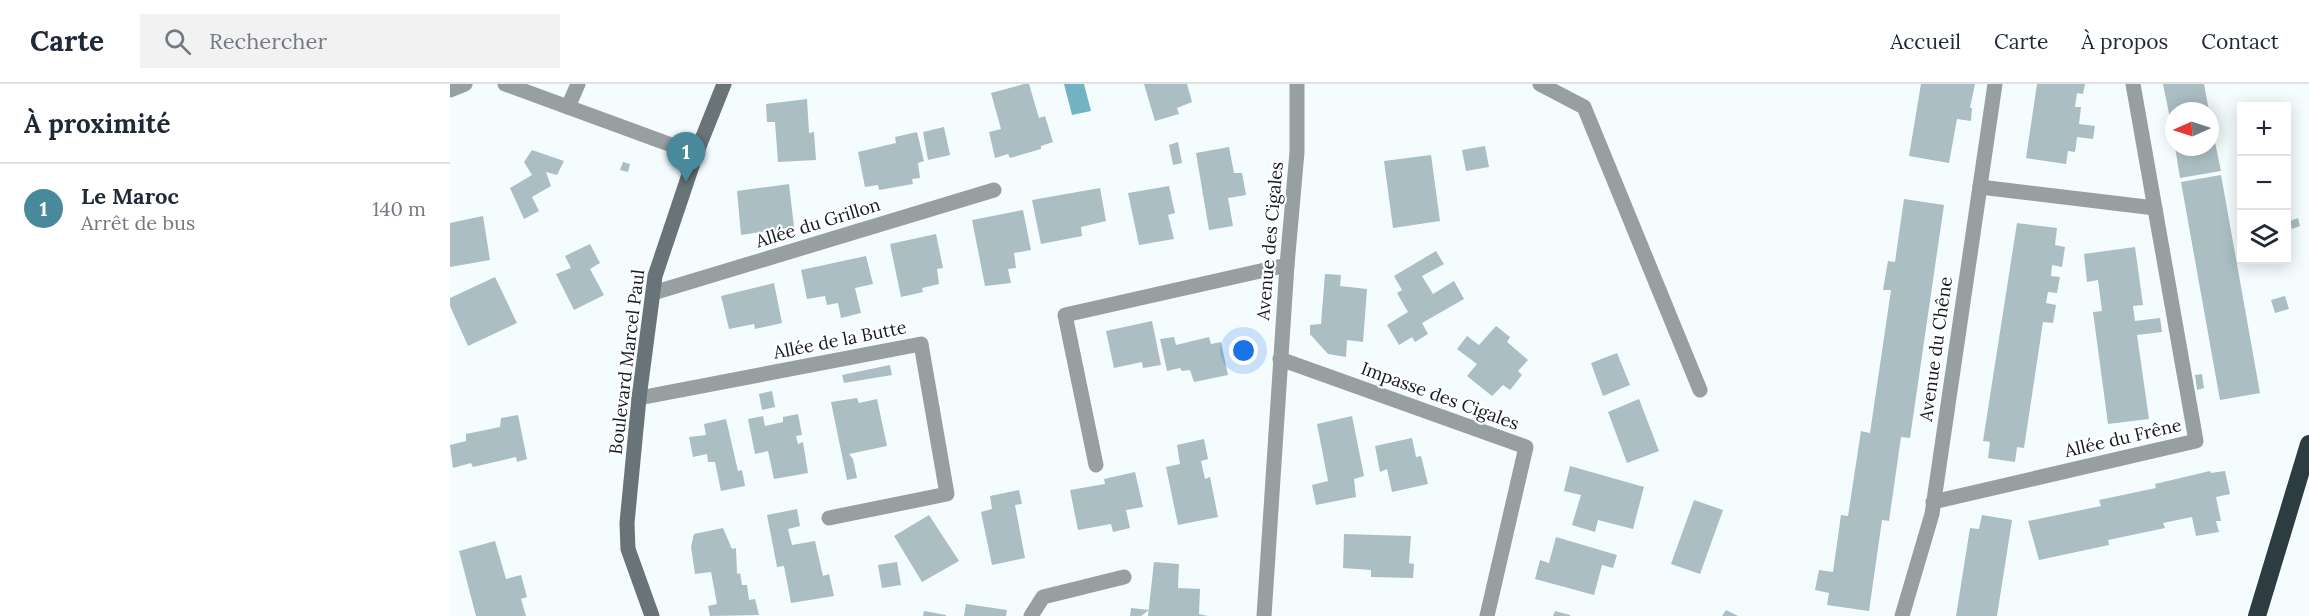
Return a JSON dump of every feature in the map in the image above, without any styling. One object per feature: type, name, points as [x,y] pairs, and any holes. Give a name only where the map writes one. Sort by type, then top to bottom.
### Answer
[{"type":"highway","points":[[2257,616],[2309,444]]},
{"type":"street","points":[[450,90],[465,84]]},
{"type":"street","points":[[505,84],[696,154]]},
{"type":"street","points":[[568,107],[578,84]]},
{"type":"street","name":"Boulevard Marcel Paul","points":[[652,616],[628,549],[627,523],[639,398],[655,276],[696,154],[724,84]]},
{"type":"street","name":"Avenue des Cigales","points":[[1264,616],[1280,359],[1297,152],[1297,84]]},
{"type":"street","points":[[1540,84],[1584,107],[1700,390]]},
{"type":"street","name":"Avenue du Chêne","points":[[1902,616],[1933,502],[1995,84]]},
{"type":"street","name":"Allée du Frêne","points":[[1933,502],[2196,441],[2133,84]]},
{"type":"street","points":[[1980,187],[2155,208]]},
{"type":"street","name":"Allée du Grillon","points":[[653,293],[994,190]]},
{"type":"street","points":[[1096,465],[1065,315],[1287,265]]},
{"type":"street","name":"Allée de la Butte","points":[[639,398],[921,344],[947,494],[829,518]]},
{"type":"street","name":"Impasse des Cigales","points":[[1280,359],[1526,447],[1487,616]]},
{"type":"street","points":[[1031,616],[1043,597],[1124,577]]},
{"type":"water","points":[[1064,84],[1084,84],[1091,111],[1072,115]]},
{"type":"building","points":[[1029,84],[1039,118],[1045,116],[1053,142],[1041,146],[1041,149],[1010,158],[1008,154],[995,158],[989,132],[1001,129],[991,93]]},
{"type":"building","points":[[1144,84],[1187,84],[1192,102],[1177,108],[1179,114],[1155,121]]},
{"type":"building","points":[[1921,84],[1975,84],[1970,108],[1972,108],[1971,121],[1957,119],[1949,163],[1909,156]]},
{"type":"building","points":[[2037,84],[2085,84],[2083,94],[2077,93],[2075,107],[2081,107],[2079,124],[2095,126],[2093,139],[2077,137],[2075,152],[2068,151],[2066,164],[2026,158]]},
{"type":"building","points":[[2163,84],[2204,84],[2207,102],[2167,102]]},
{"type":"building","points":[[807,99],[809,133],[814,132],[816,160],[778,162],[775,122],[767,122],[766,104]]},
{"type":"building","points":[[944,127],[950,155],[928,160],[923,132]]},
{"type":"building","points":[[917,132],[924,161],[918,163],[920,178],[912,179],[913,184],[879,190],[878,185],[865,187],[858,152],[896,143],[895,137]]},
{"type":"building","points":[[1178,142],[1182,163],[1173,165],[1169,145]]},
{"type":"building","points":[[1485,146],[1489,167],[1466,171],[1462,150]]},
{"type":"building","points":[[1229,147],[1234,173],[1242,173],[1246,195],[1228,198],[1233,226],[1209,230],[1196,153]]},
{"type":"building","points":[[532,150],[564,161],[557,175],[546,172],[551,186],[532,197],[539,211],[524,219],[510,188],[532,175],[524,162]]},
{"type":"building","points":[[1431,155],[1440,221],[1393,228],[1384,161]]},
{"type":"building","points":[[2176,156],[2218,156],[2221,171],[2180,178]]},
{"type":"building","points":[[623,162],[630,164],[628,172],[620,170]]},
{"type":"building","points":[[2221,175],[2260,393],[2220,400],[2181,182]]},
{"type":"building","points":[[789,184],[794,227],[741,235],[737,191]]},
{"type":"building","points":[[1169,186],[1175,213],[1168,215],[1174,239],[1139,245],[1128,193]]},
{"type":"building","points":[[1100,188],[1106,221],[1081,227],[1082,236],[1041,244],[1032,200]]},
{"type":"building","points":[[1904,199],[1944,205],[1910,438],[1901,437],[1889,521],[1882,520],[1869,611],[1827,605],[1829,593],[1815,590],[1819,570],[1833,572],[1841,515],[1848,516],[1861,431],[1870,433],[1891,290],[1883,290],[1888,261],[1895,262]]},
{"type":"building","points":[[1023,210],[1031,250],[1014,253],[1016,268],[1008,269],[1011,283],[985,286],[972,220]]},
{"type":"building","points":[[483,216],[490,260],[450,267],[450,223]]},
{"type":"building","points":[[2298,218],[2300,226],[2292,229],[2291,221]]},
{"type":"building","points":[[2017,223],[2057,228],[2055,245],[2065,247],[2062,267],[2052,265],[2051,276],[2060,277],[2057,293],[2048,292],[2046,303],[2056,305],[2053,323],[2043,322],[2024,448],[2017,447],[2015,462],[1988,458],[1990,442],[1983,441]]},
{"type":"building","points":[[936,234],[943,268],[937,269],[939,284],[922,288],[923,292],[901,297],[890,244]]},
{"type":"building","points":[[590,244],[600,263],[590,269],[604,295],[574,310],[556,274],[571,268],[565,256]]},
{"type":"building","points":[[2135,247],[2143,305],[2133,306],[2135,321],[2160,318],[2162,332],[2137,335],[2149,419],[2108,424],[2093,312],[2102,311],[2098,280],[2087,282],[2084,254]]},
{"type":"building","points":[[1436,251],[1444,264],[1422,276],[1433,294],[1454,281],[1464,299],[1422,323],[1428,334],[1415,342],[1412,337],[1399,345],[1387,325],[1408,312],[1397,293],[1402,290],[1394,276]]},
{"type":"building","points":[[866,256],[873,284],[855,288],[861,313],[841,318],[838,303],[827,305],[825,296],[807,299],[801,270]]},
{"type":"building","points":[[1325,274],[1341,275],[1340,286],[1367,289],[1363,342],[1347,340],[1346,357],[1328,354],[1310,334],[1310,325],[1321,324]]},
{"type":"building","points":[[495,277],[517,323],[468,346],[450,306],[450,298]]},
{"type":"building","points":[[774,283],[782,323],[755,329],[754,324],[729,329],[721,296]]},
{"type":"building","points":[[2285,296],[2289,309],[2275,313],[2271,300]]},
{"type":"building","points":[[1152,321],[1161,365],[1143,368],[1142,362],[1114,368],[1106,331]]},
{"type":"building","points":[[1496,326],[1510,337],[1507,342],[1528,360],[1518,371],[1522,375],[1510,390],[1503,385],[1492,396],[1467,376],[1477,364],[1457,349],[1467,336],[1479,345]]},
{"type":"building","points":[[1174,337],[1176,345],[1209,337],[1211,344],[1221,342],[1228,375],[1194,382],[1190,370],[1182,371],[1180,368],[1167,371],[1160,339]]},
{"type":"building","points":[[1617,353],[1630,385],[1603,396],[1591,363]]},
{"type":"building","points":[[890,365],[892,375],[844,383],[842,375]]},
{"type":"building","points":[[2202,374],[2204,388],[2197,390],[2195,375]]},
{"type":"building","points":[[772,391],[775,407],[762,410],[759,394]]},
{"type":"building","points":[[857,398],[859,403],[877,399],[887,446],[849,454],[853,459],[857,478],[847,480],[831,402]]},
{"type":"building","points":[[1639,399],[1659,451],[1627,463],[1608,412]]},
{"type":"building","points":[[798,414],[802,435],[796,436],[798,444],[803,442],[808,473],[774,479],[768,451],[755,454],[748,419],[763,416],[765,426],[783,422],[783,417]]},
{"type":"building","points":[[518,415],[527,459],[517,462],[516,457],[473,467],[471,463],[453,468],[450,445],[466,441],[466,434],[500,427],[501,418]]},
{"type":"building","points":[[1352,416],[1364,476],[1354,479],[1356,497],[1316,505],[1312,485],[1328,481],[1317,424]]},
{"type":"building","points":[[726,419],[738,471],[742,470],[745,486],[721,491],[715,462],[708,462],[707,454],[693,457],[689,437],[706,435],[704,424]]},
{"type":"building","points":[[1412,438],[1416,457],[1421,456],[1428,484],[1392,492],[1387,469],[1380,472],[1375,446]]},
{"type":"building","points":[[1204,439],[1208,459],[1201,461],[1205,479],[1210,477],[1218,517],[1178,525],[1166,467],[1180,464],[1177,445]]},
{"type":"building","points":[[1570,466],[1644,487],[1633,529],[1598,520],[1595,532],[1572,525],[1581,495],[1564,491]]},
{"type":"building","points":[[2210,471],[2211,473],[2225,471],[2230,494],[2216,497],[2221,521],[2216,521],[2219,532],[2196,536],[2192,517],[2163,523],[2165,528],[2108,540],[2109,545],[2039,560],[2028,521],[2101,506],[2099,500],[2156,488],[2155,484]]},
{"type":"building","points":[[1135,472],[1143,507],[1126,510],[1130,528],[1113,532],[1111,524],[1078,530],[1070,490],[1105,484],[1104,479]]},
{"type":"building","points":[[1019,490],[1022,504],[1015,505],[1025,558],[992,565],[981,512],[992,509],[990,496]]},
{"type":"building","points":[[1694,500],[1723,510],[1700,574],[1671,564]]},
{"type":"building","points":[[797,509],[800,526],[788,529],[792,545],[815,541],[823,576],[829,574],[834,596],[791,603],[784,566],[777,567],[767,515]]},
{"type":"building","points":[[929,515],[959,561],[922,582],[894,536]]},
{"type":"building","points":[[1982,515],[2012,520],[1997,616],[1956,616],[1970,528],[1979,529]]},
{"type":"building","points":[[723,528],[732,549],[736,548],[737,574],[740,573],[742,585],[747,585],[749,600],[755,599],[759,615],[710,616],[708,606],[717,604],[711,572],[695,574],[691,547],[694,534]]},
{"type":"building","points":[[1344,534],[1411,536],[1409,563],[1414,564],[1413,578],[1371,577],[1371,570],[1343,568]]},
{"type":"building","points":[[1556,537],[1617,555],[1613,568],[1602,565],[1594,595],[1535,579],[1540,560],[1549,563]]},
{"type":"building","points":[[495,541],[506,579],[521,575],[527,597],[521,599],[526,616],[476,616],[459,551]]},
{"type":"building","points":[[897,562],[901,585],[882,588],[878,565]]},
{"type":"building","points":[[1154,562],[1179,564],[1178,588],[1200,589],[1199,614],[1208,616],[1148,616]]},
{"type":"building","points":[[966,604],[1007,610],[1006,616],[964,616]]},
{"type":"building","points":[[1131,608],[1149,610],[1141,616],[1130,616]]},
{"type":"building","points":[[1726,610],[1738,616],[1722,616]]},
{"type":"building","points":[[924,611],[946,615],[946,616],[923,616]]},
{"type":"building","points":[[1555,611],[1570,615],[1570,616],[1553,616]]},
{"type":"place","name":"Le Maroc","points":[[686,182]]}]
